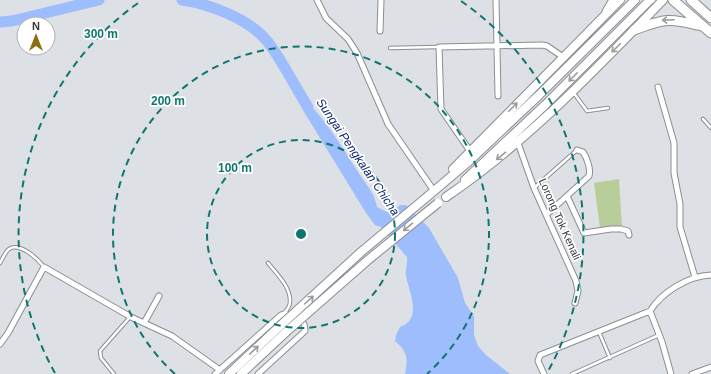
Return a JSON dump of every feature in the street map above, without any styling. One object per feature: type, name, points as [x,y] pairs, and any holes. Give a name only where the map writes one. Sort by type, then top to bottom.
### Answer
[{"type":"highway","points":[[608,12],[614,0]]},
{"type":"highway","points":[[673,0],[711,33]]},
{"type":"highway","points":[[691,0],[710,16]]},
{"type":"highway","points":[[698,0],[710,16]]},
{"type":"highway","points":[[634,30],[656,21],[667,20],[679,20],[702,26]]},
{"type":"main road","points":[[433,191],[470,151],[620,0]]},
{"type":"main road","points":[[241,374],[283,329],[361,252],[467,163],[636,0],[642,10],[643,21]]},
{"type":"main road","points":[[446,197],[545,105],[650,0]]},
{"type":"main road","points":[[229,374],[438,203],[477,176],[518,143],[573,91],[663,0]]},
{"type":"street","points":[[317,0],[326,18],[348,39],[357,53],[388,124],[433,191]]},
{"type":"street","points":[[380,30],[381,0]]},
{"type":"street","points":[[496,0],[498,96]]},
{"type":"street","points":[[470,151],[441,109],[439,47],[542,45],[548,46],[563,57]]},
{"type":"street","points":[[658,87],[674,142],[674,173],[680,204],[680,227],[695,277]]},
{"type":"street","name":"Lorong Tok Kenali","points":[[518,143],[534,188],[576,281],[578,290],[575,303]]},
{"type":"street","points":[[547,214],[590,174],[585,154],[580,150],[577,150]]},
{"type":"street","points":[[567,196],[584,233],[621,229],[628,231],[629,235]]},
{"type":"street","points":[[0,344],[8,333],[44,267],[131,317],[172,336],[220,370]]},
{"type":"street","points":[[544,374],[538,362],[540,355],[650,311],[660,298],[695,277],[711,275]]},
{"type":"street","points":[[144,323],[159,296]]},
{"type":"street","points":[[650,311],[659,335],[670,374]]},
{"type":"street","points":[[215,374],[284,313],[291,314],[304,324],[305,331],[258,374]]},
{"type":"street","points":[[692,374],[705,372],[711,367]]},
{"type":"lane","points":[[390,48],[439,47]]},
{"type":"lane","points":[[573,91],[587,111],[608,108]]},
{"type":"lane","points":[[703,119],[711,128]]},
{"type":"lane","points":[[534,188],[577,150]]},
{"type":"lane","points":[[0,263],[10,248],[15,248],[34,255],[44,267]]},
{"type":"lane","points":[[268,263],[285,285],[290,300],[289,306],[284,313]]},
{"type":"lane","points":[[114,374],[101,358],[100,351],[131,317]]},
{"type":"lane","points":[[599,332],[610,358]]},
{"type":"lane","points":[[572,374],[659,335]]},
{"type":"green space","points":[[619,179],[622,227],[600,228],[594,183]]},
{"type":"water","points":[[299,94],[317,112],[332,132],[370,190],[377,207],[387,212],[393,211],[400,205],[406,205],[429,228],[458,278],[465,303],[474,316],[474,335],[478,346],[486,355],[510,374],[405,374],[407,360],[405,352],[395,341],[400,327],[407,323],[413,312],[413,304],[406,276],[407,257],[381,227],[375,225],[366,213],[301,107]]},
{"type":"waterway","points":[[0,22],[12,21],[99,0]]},
{"type":"waterway","name":"Sungai Pengkalan Chicha","points":[[182,0],[205,5],[240,19],[259,33],[267,41],[278,57],[308,107]]}]
